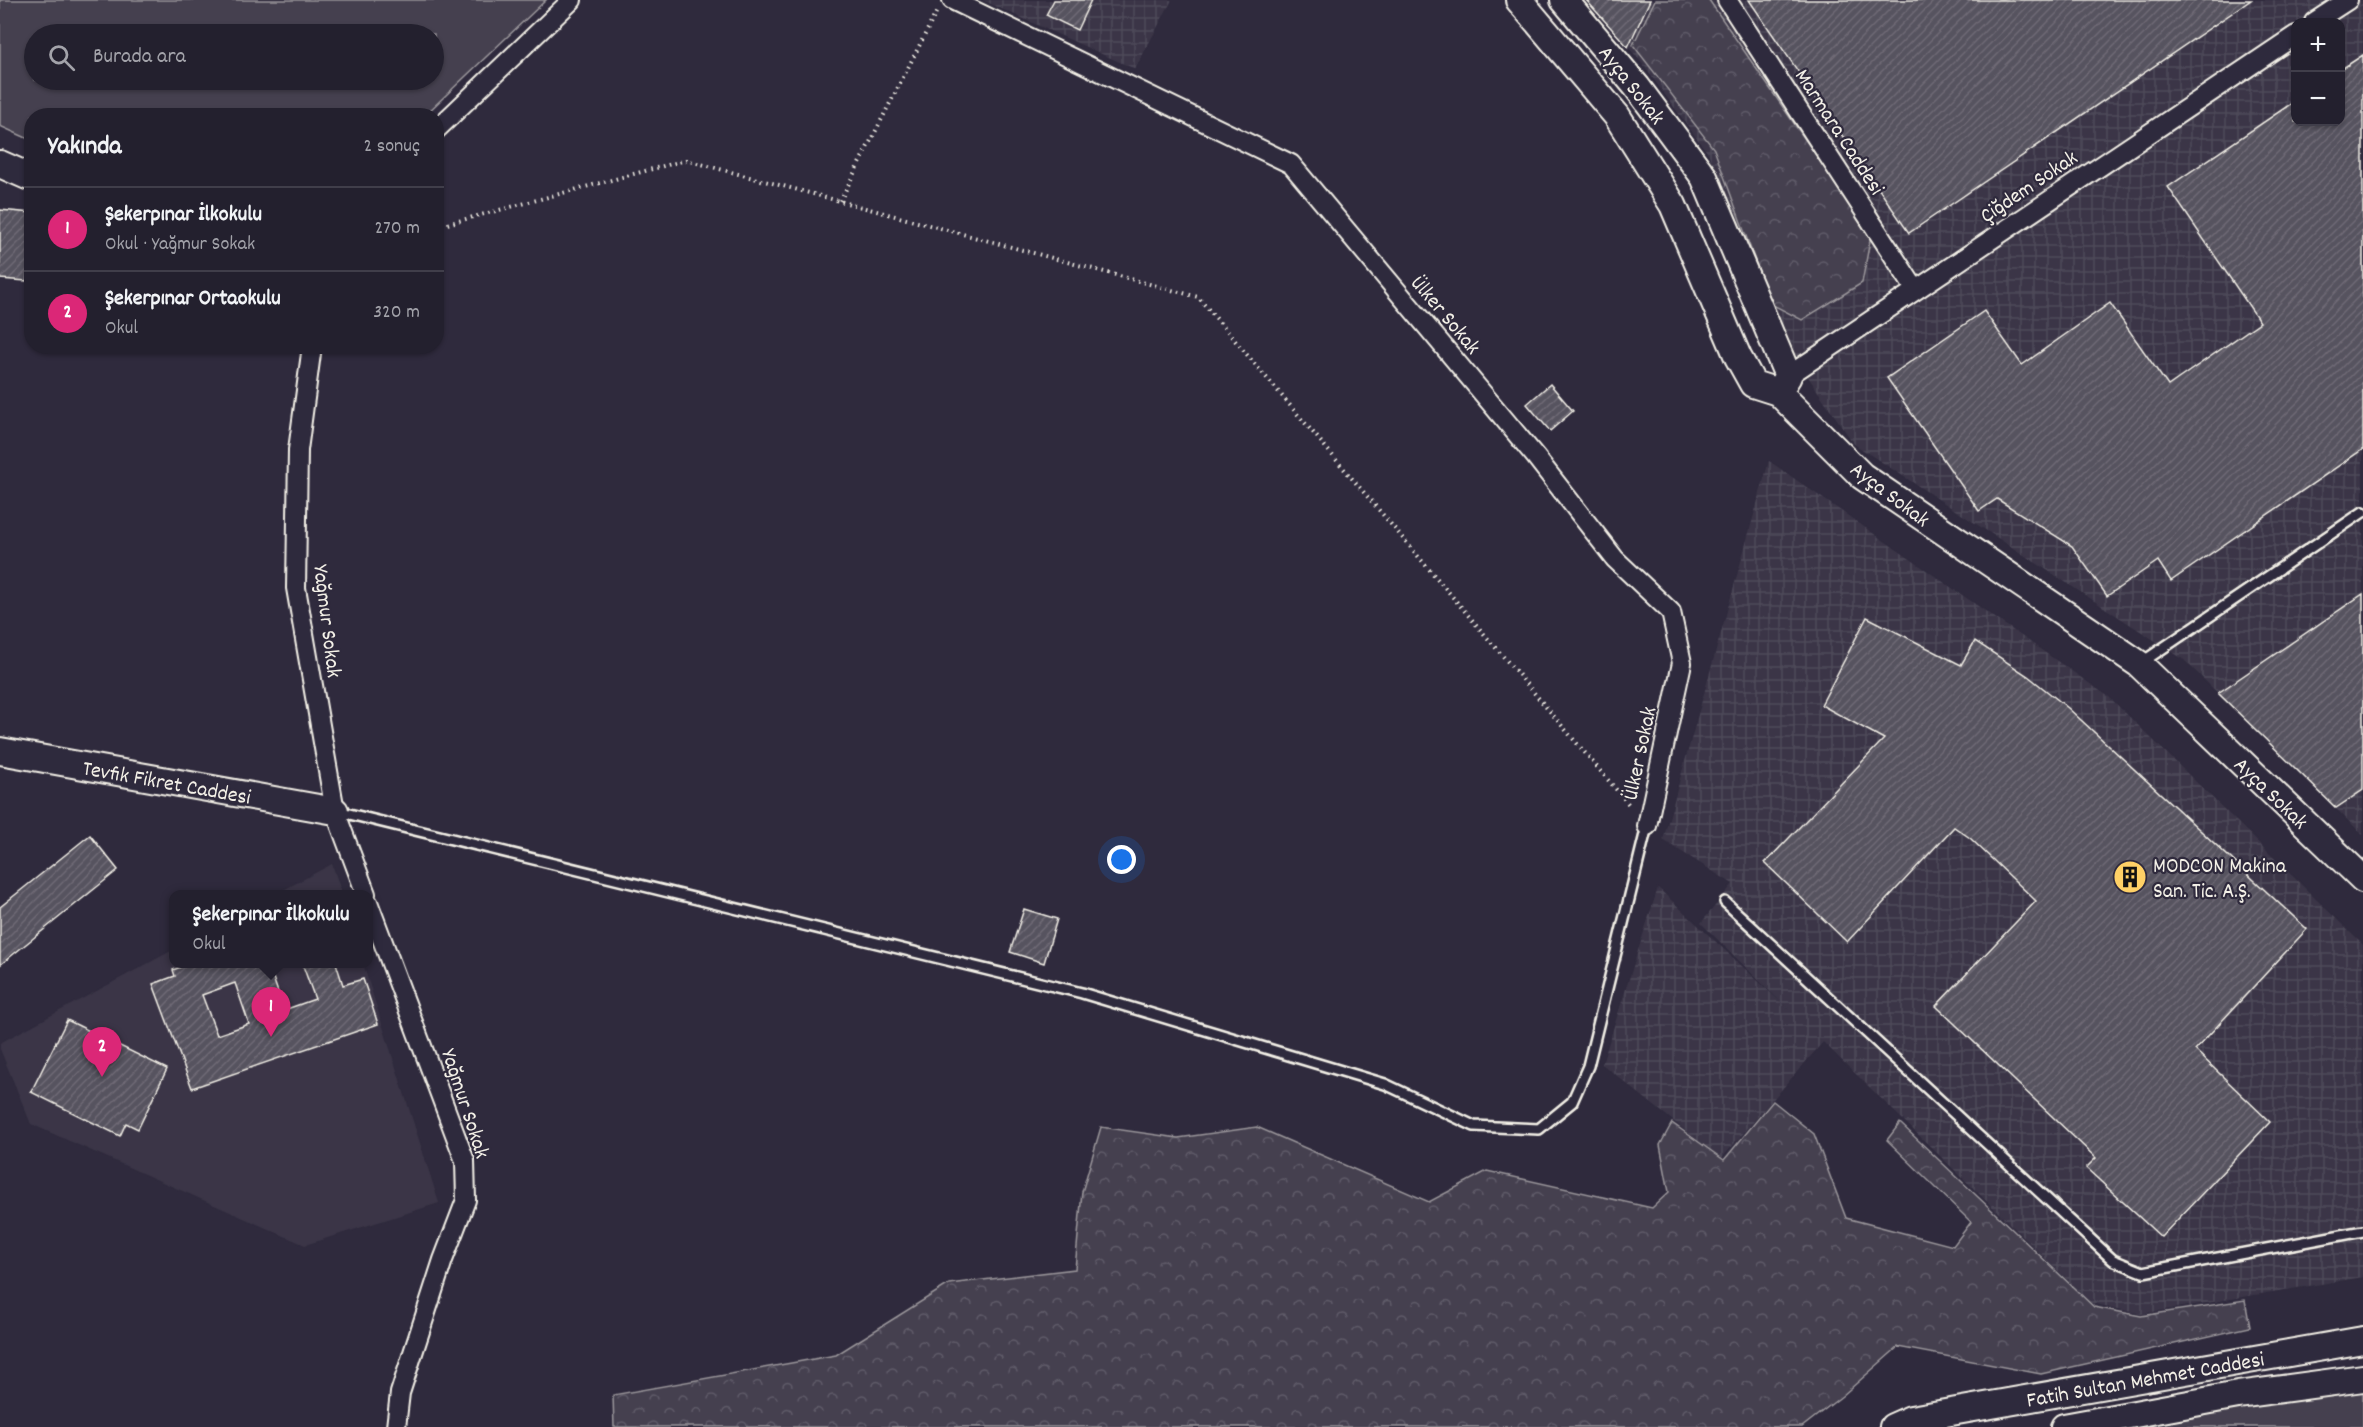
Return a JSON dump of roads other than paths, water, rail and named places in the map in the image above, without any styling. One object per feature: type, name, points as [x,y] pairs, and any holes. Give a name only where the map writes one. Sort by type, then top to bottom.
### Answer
[{"type":"street","points":[[444,122],[572,0]]},
{"type":"street","points":[[1520,0],[1617,116],[1672,205],[1738,357],[1753,384],[1783,384]]},
{"type":"street","name":"Ayça Sokak","points":[[1564,0],[1637,87],[1704,177],[1783,384],[1862,476],[2139,664],[2363,879]]},
{"type":"street","name":"Marmara Caddesi","points":[[1727,0],[1915,289]]},
{"type":"street","points":[[2320,18],[2348,0]]},
{"type":"street","name":"Ülker Sokak","points":[[945,5],[1291,164],[1535,456],[1615,559],[1671,612],[1682,663],[1647,826]]},
{"type":"street","name":"Çiğdem Sokak","points":[[1783,384],[1915,289],[2291,38]]},
{"type":"street","points":[[0,164],[24,174]]},
{"type":"street","name":"Yağmur Sokak","points":[[311,354],[298,450],[296,588],[335,811],[365,890]]},
{"type":"street","name":"Tevfik Fikret Caddesi","points":[[0,751],[335,811]]},
{"type":"street","name":"Yağmur Sokak","points":[[373,913],[465,1161],[466,1200],[443,1260],[400,1393],[396,1427]]},
{"type":"street","name":"Fatih Sultan Mehmet Caddesi","points":[[1893,1427],[1911,1419],[2363,1340]]},
{"type":"street","name":"Fatih Sultan Mehmet Caddesi","points":[[2064,1427],[2238,1395],[2363,1378]]},
{"type":"lane","points":[[2139,664],[2363,512]]},
{"type":"lane","points":[[335,811],[1082,993],[1385,1084],[1474,1126],[1539,1129],[1572,1102],[1588,1066],[1647,826]]},
{"type":"lane","points":[[1725,902],[2114,1260],[2143,1272],[2363,1231]]},
{"type":"place","name":"MODCON Makina San. Tic. A.Ş.","points":[[2130,877]]},
{"type":"place","name":"Şekerpınar İlkokulu","points":[[271,1037]]},
{"type":"place","name":"Şekerpınar Ortaokulu","points":[[102,1077]]}]
